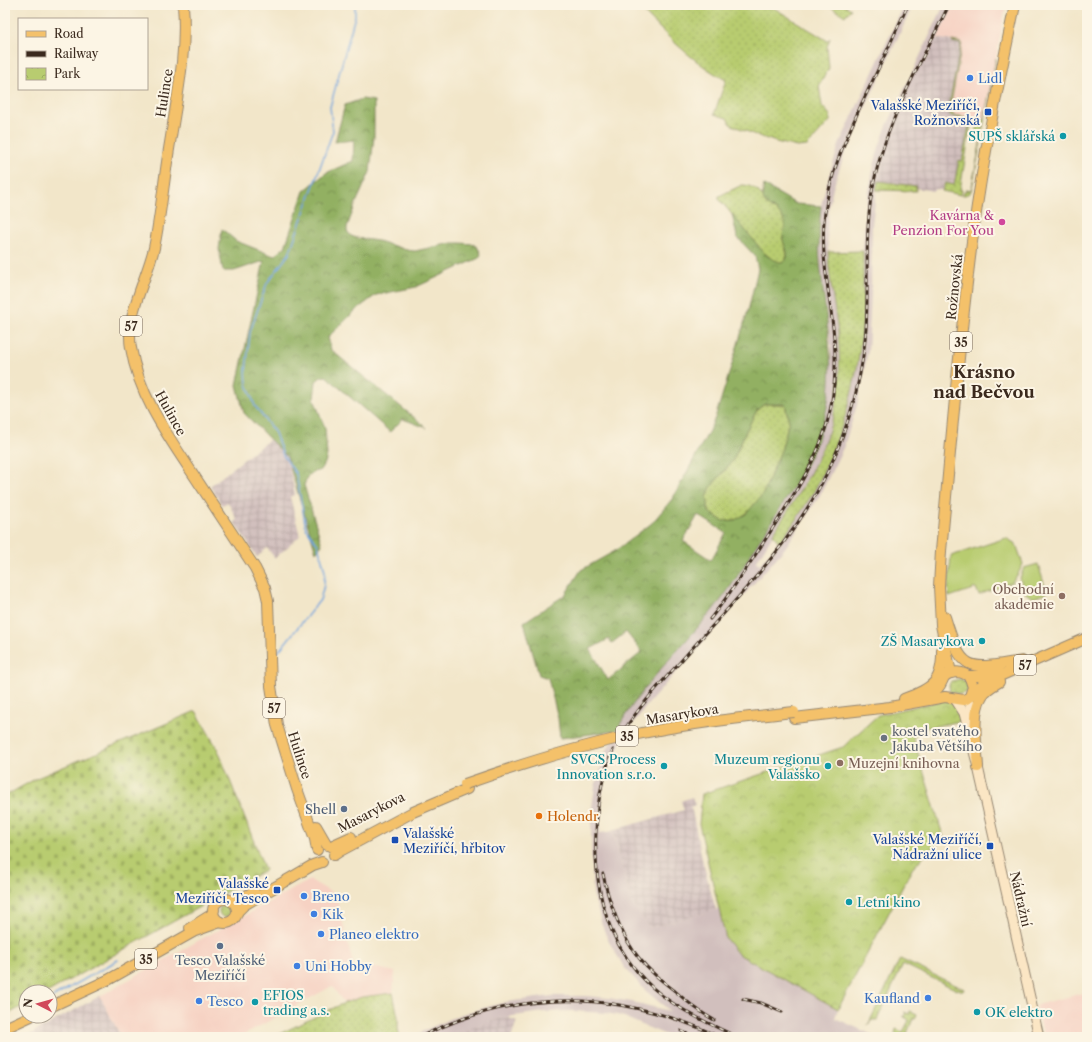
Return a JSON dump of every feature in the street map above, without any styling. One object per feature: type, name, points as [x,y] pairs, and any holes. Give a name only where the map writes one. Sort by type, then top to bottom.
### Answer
[{"type":"main road","name":"Rožnovská","points":[[951,673],[941,624],[939,581],[941,551],[971,249],[980,188],[1015,5]]},
{"type":"main road","name":"Hulince","points":[[184,9],[182,69],[156,233],[151,258],[132,320],[130,335],[131,349],[134,363],[145,392],[163,429],[255,568],[265,588],[269,608],[270,675],[275,717],[290,769],[315,838],[317,851]]},
{"type":"main road","name":"Rožnovská","points":[[940,598],[950,646],[956,663],[966,675]]},
{"type":"main road","name":"57","points":[[940,598],[953,642],[960,656],[965,661],[977,667],[985,667],[1022,661]]},
{"type":"main road","name":"35","points":[[904,699],[926,690],[938,678],[942,661],[941,624]]},
{"type":"main road","name":"57","points":[[966,675],[980,676],[1022,661],[1087,633]]},
{"type":"main road","name":"57","points":[[969,698],[974,695],[979,687],[986,682],[1087,639]]},
{"type":"main road","points":[[978,767],[976,721],[978,704],[982,695],[989,688],[1006,677],[1061,649]]},
{"type":"main road","name":"35","points":[[951,673],[947,681],[947,693],[952,698],[962,700],[969,698],[973,684],[966,675]]},
{"type":"main road","points":[[951,673],[966,675]]},
{"type":"main road","name":"Masarykova","points":[[331,849],[340,850],[413,812],[466,787],[547,762],[630,742],[929,694],[938,688],[944,678],[951,673]]},
{"type":"main road","name":"Masarykova","points":[[794,715],[890,707],[938,698],[952,698]]},
{"type":"main road","name":"Nádražní","points":[[952,698],[964,713],[978,767],[1039,1037]]},
{"type":"main road","name":"Nádražní","points":[[969,698],[978,767]]},
{"type":"main road","name":"Hulince","points":[[303,803],[331,849]]},
{"type":"main road","name":"35","points":[[321,846],[331,849],[330,862],[322,862],[313,865],[244,904],[231,922],[220,922],[195,931],[108,980],[60,1002],[211,915],[215,906],[220,901],[235,901],[252,893],[301,865],[312,857],[321,846]]},
{"type":"main road","points":[[317,851],[317,857],[322,862]]},
{"type":"main road","points":[[231,901],[236,906],[237,912]]},
{"type":"main road","points":[[214,910],[215,917],[220,922]]},
{"type":"main road","points":[[5,1028],[18,1022]]},
{"type":"shaded area","points":[[904,5],[913,5],[847,147],[833,188],[829,207],[827,229],[829,271],[837,325],[839,357],[838,389],[832,422],[814,468],[756,562],[760,564],[779,543],[797,518],[813,493],[836,443],[849,403],[860,350],[866,206],[879,147],[886,128],[944,5],[953,5],[893,131],[880,172],[872,225],[868,351],[857,405],[844,446],[819,497],[785,548],[649,703],[624,735],[611,762],[604,785],[601,803],[600,833],[613,831],[631,901],[649,928],[719,909],[721,918],[747,959],[838,1009],[835,1018],[877,1037],[671,1037],[618,1015],[572,1011],[544,1012],[506,1017],[484,1023],[448,1037],[411,1037],[462,1014],[506,1002],[552,996],[609,998],[670,1011],[646,991],[624,967],[608,940],[602,925],[593,893],[592,875],[591,814],[595,787],[605,754],[626,713],[730,585],[797,482],[814,450],[828,403],[831,373],[831,345],[821,272],[819,229],[821,206],[839,145]]},
{"type":"shaded area","points":[[953,5],[1006,5],[984,120],[953,115],[949,109],[962,43],[937,38]]},
{"type":"shaded area","points":[[937,38],[962,43],[950,109],[953,115],[972,118],[960,180],[953,189],[936,189],[933,191],[878,181],[893,131]]},
{"type":"shaded area","points":[[270,439],[287,457],[295,494],[290,497],[300,536],[275,558],[267,548],[257,557],[234,522],[237,520],[228,502],[222,505],[210,486]]},
{"type":"shaded area","points":[[692,797],[695,805],[690,807],[716,910],[649,928],[631,901],[613,830],[684,810],[681,801]]},
{"type":"shaded area","points":[[310,880],[336,895],[354,968],[368,966],[395,972],[393,993],[362,997],[344,1003],[332,986],[240,1037],[121,1037],[100,996]]},
{"type":"shaded area","points":[[1087,992],[1087,1037],[1044,1037],[1036,1005]]},
{"type":"shaded area","points":[[100,996],[121,1037],[25,1037],[49,1024],[58,1024],[58,1019]]},
{"type":"shaded area","points":[[506,1017],[517,1021],[511,1037],[448,1037],[484,1023]]},
{"type":"green space","points":[[637,5],[769,5],[828,41],[830,38],[827,47],[829,68],[819,86],[822,106],[830,115],[830,121],[807,146],[797,147],[776,142],[730,124],[727,118],[714,114],[726,80],[690,56]]},
{"type":"green space","points":[[828,5],[844,5],[851,9],[845,16]]},
{"type":"green space","points":[[952,41],[962,43],[950,109],[953,115],[972,118],[960,190],[962,190],[961,195],[942,191],[945,183],[954,185],[959,160],[962,161],[970,120],[951,116],[948,110],[961,44]]},
{"type":"green space","points":[[996,58],[982,136],[976,134],[979,119],[984,120]]},
{"type":"green space","points":[[362,99],[374,101],[374,137],[370,172],[356,203],[347,227],[347,231],[351,236],[357,238],[378,241],[407,250],[415,251],[452,243],[460,243],[473,244],[478,248],[481,254],[479,258],[416,287],[376,295],[356,310],[328,337],[331,350],[427,428],[403,419],[390,432],[326,376],[321,377],[316,381],[314,399],[325,428],[327,455],[325,463],[319,471],[313,472],[308,476],[304,485],[322,545],[316,552],[287,457],[244,413],[237,385],[264,261],[234,271],[223,271],[219,249],[222,229],[236,241],[274,256],[285,247],[304,191],[326,173],[353,161],[354,140],[335,142],[345,105]]},
{"type":"green space","points":[[978,157],[972,189],[968,194],[963,195],[964,191],[967,191],[967,189],[971,190]]},
{"type":"green space","points":[[878,181],[916,186],[916,191],[876,190]]},
{"type":"green space","points":[[742,185],[750,186],[757,190],[766,204],[778,212],[784,220],[785,224],[783,239],[787,255],[785,261],[782,263],[772,259],[764,253],[719,199],[719,196]]},
{"type":"green space","points":[[764,185],[796,204],[821,206],[819,256],[829,336],[830,385],[824,420],[818,438],[802,473],[732,585],[719,603],[661,669],[637,699],[616,731],[560,738],[558,718],[548,678],[539,675],[524,622],[565,595],[581,570],[615,551],[652,523],[673,498],[715,418],[749,307],[758,269],[755,256],[737,237],[732,214],[764,253],[772,259],[782,263],[787,258],[787,252],[783,240],[783,219],[780,214],[765,203],[763,193]],"holes":[[[764,404],[785,404],[789,421],[782,448],[763,494],[746,514],[735,520],[723,521],[709,512],[707,497],[711,487],[733,460],[757,410]],[[698,515],[726,533],[711,560],[683,541]],[[626,632],[642,652],[608,680],[590,649],[609,639],[612,643]]]},
{"type":"green space","points":[[863,251],[863,300],[860,351],[846,414],[823,474],[813,493],[779,543],[773,534],[813,467],[831,424],[837,400],[839,346],[828,252]]},
{"type":"green space","points":[[764,404],[785,404],[789,421],[782,448],[763,494],[746,514],[735,520],[723,521],[709,512],[707,497],[711,487],[733,460],[757,410]]},
{"type":"green space","points":[[1006,538],[1016,544],[1023,564],[1012,582],[979,595],[976,588],[949,597],[948,588],[951,556]]},
{"type":"green space","points":[[1038,564],[1047,593],[1033,598],[1024,592],[1020,578],[1024,568]]},
{"type":"green space","points":[[961,679],[969,684],[967,692],[961,694],[950,692],[949,685],[951,681]]},
{"type":"green space","points":[[944,700],[956,708],[961,721],[925,728],[913,737],[944,839],[929,850],[912,869],[838,1009],[738,954],[726,939],[699,824],[702,794],[843,747],[878,715]]},
{"type":"green space","points":[[196,711],[218,750],[265,870],[58,986],[58,984],[18,984],[18,1009],[5,1016],[5,796],[37,778]]},
{"type":"green space","points":[[227,905],[230,906],[230,916],[223,917],[220,916],[219,909],[220,906]]},
{"type":"green space","points":[[900,959],[964,989],[963,991],[957,990],[903,964],[877,1020],[872,1020],[868,1025]]},
{"type":"green space","points":[[393,993],[400,1037],[273,1037],[344,1003],[362,997]]},
{"type":"green space","points":[[910,1011],[917,1014],[915,1019],[913,1019],[907,1033],[910,1037],[897,1037],[895,1033],[896,1029],[903,1032],[909,1020],[903,1016],[905,1017],[906,1014],[904,1012],[909,1014]]},
{"type":"waterway","points":[[278,652],[320,600],[324,585],[325,571],[318,545],[306,528],[296,474],[283,455],[275,433],[255,406],[247,384],[246,371],[250,332],[267,283],[289,254],[333,131],[330,107],[355,16],[355,5]]},
{"type":"waterway","points":[[58,994],[118,960]]},
{"type":"railway","points":[[710,619],[741,577],[796,491],[808,470],[825,429],[831,407],[835,355],[823,243],[828,193],[845,142],[908,5]]},
{"type":"railway","points":[[621,735],[634,715],[649,697],[768,563],[806,511],[822,483],[836,453],[852,408],[865,345],[868,226],[872,192],[877,168],[904,96],[949,5]]},
{"type":"railway","points":[[613,750],[606,769],[601,790],[597,812],[596,835],[598,880],[608,921],[626,957],[653,988],[683,1009],[737,1037]]},
{"type":"railway","points":[[603,874],[616,918],[627,940],[639,958],[661,980],[694,1007],[714,1020]]},
{"type":"railway","points":[[743,999],[761,1003],[782,1012]]},
{"type":"railway","points":[[420,1037],[458,1021],[495,1009],[532,1003],[570,1001],[608,1003],[645,1010],[682,1021],[720,1037]]},
{"type":"railway","points":[[681,1031],[694,1037]]},
{"type":"place","name":"Lidl","points":[[970,78]]},
{"type":"place","name":"Valašské Meziříčí, Rožnovská","points":[[988,112]]},
{"type":"place","name":"SUPŠ sklářská","points":[[1063,136]]},
{"type":"place","name":"Kavárna & Penzion For You","points":[[1002,222]]},
{"type":"place","name":"Obchodní akademie","points":[[1062,596]]},
{"type":"place","name":"ZŠ Masarykova","points":[[982,641]]},
{"type":"place","name":"kostel svatého Jakuba Většího","points":[[884,738]]},
{"type":"place","name":"Muzejní knihovna","points":[[840,763]]},
{"type":"place","name":"SVCS Process Innovation s.r.o.","points":[[664,766]]},
{"type":"place","name":"Muzeum regionu Valašsko","points":[[828,766]]},
{"type":"place","name":"Shell","points":[[344,809]]},
{"type":"place","name":"Holendr","points":[[539,816]]},
{"type":"place","name":"Valašské Meziříčí, hřbitov","points":[[395,840]]},
{"type":"place","name":"Valašské Meziříčí, Nádražní ulice","points":[[990,846]]},
{"type":"place","name":"Valašské Meziříčí, Tesco","points":[[277,890]]},
{"type":"place","name":"Breno","points":[[304,896]]},
{"type":"place","name":"Letní kino","points":[[849,902]]},
{"type":"place","name":"Kik","points":[[314,914]]},
{"type":"place","name":"Planeo elektro","points":[[321,934]]},
{"type":"place","name":"Tesco Valašské Meziříčí","points":[[220,946]]},
{"type":"place","name":"Uni Hobby","points":[[297,966]]},
{"type":"place","name":"Kaufland","points":[[928,998]]},
{"type":"place","name":"Tesco","points":[[199,1001]]},
{"type":"place","name":"EFIOS trading a.s.","points":[[255,1002]]},
{"type":"place","name":"OK elektro","points":[[977,1012]]},
{"type":"district","name":"Krásno nad Bečvou","points":[[984,382]]}]
